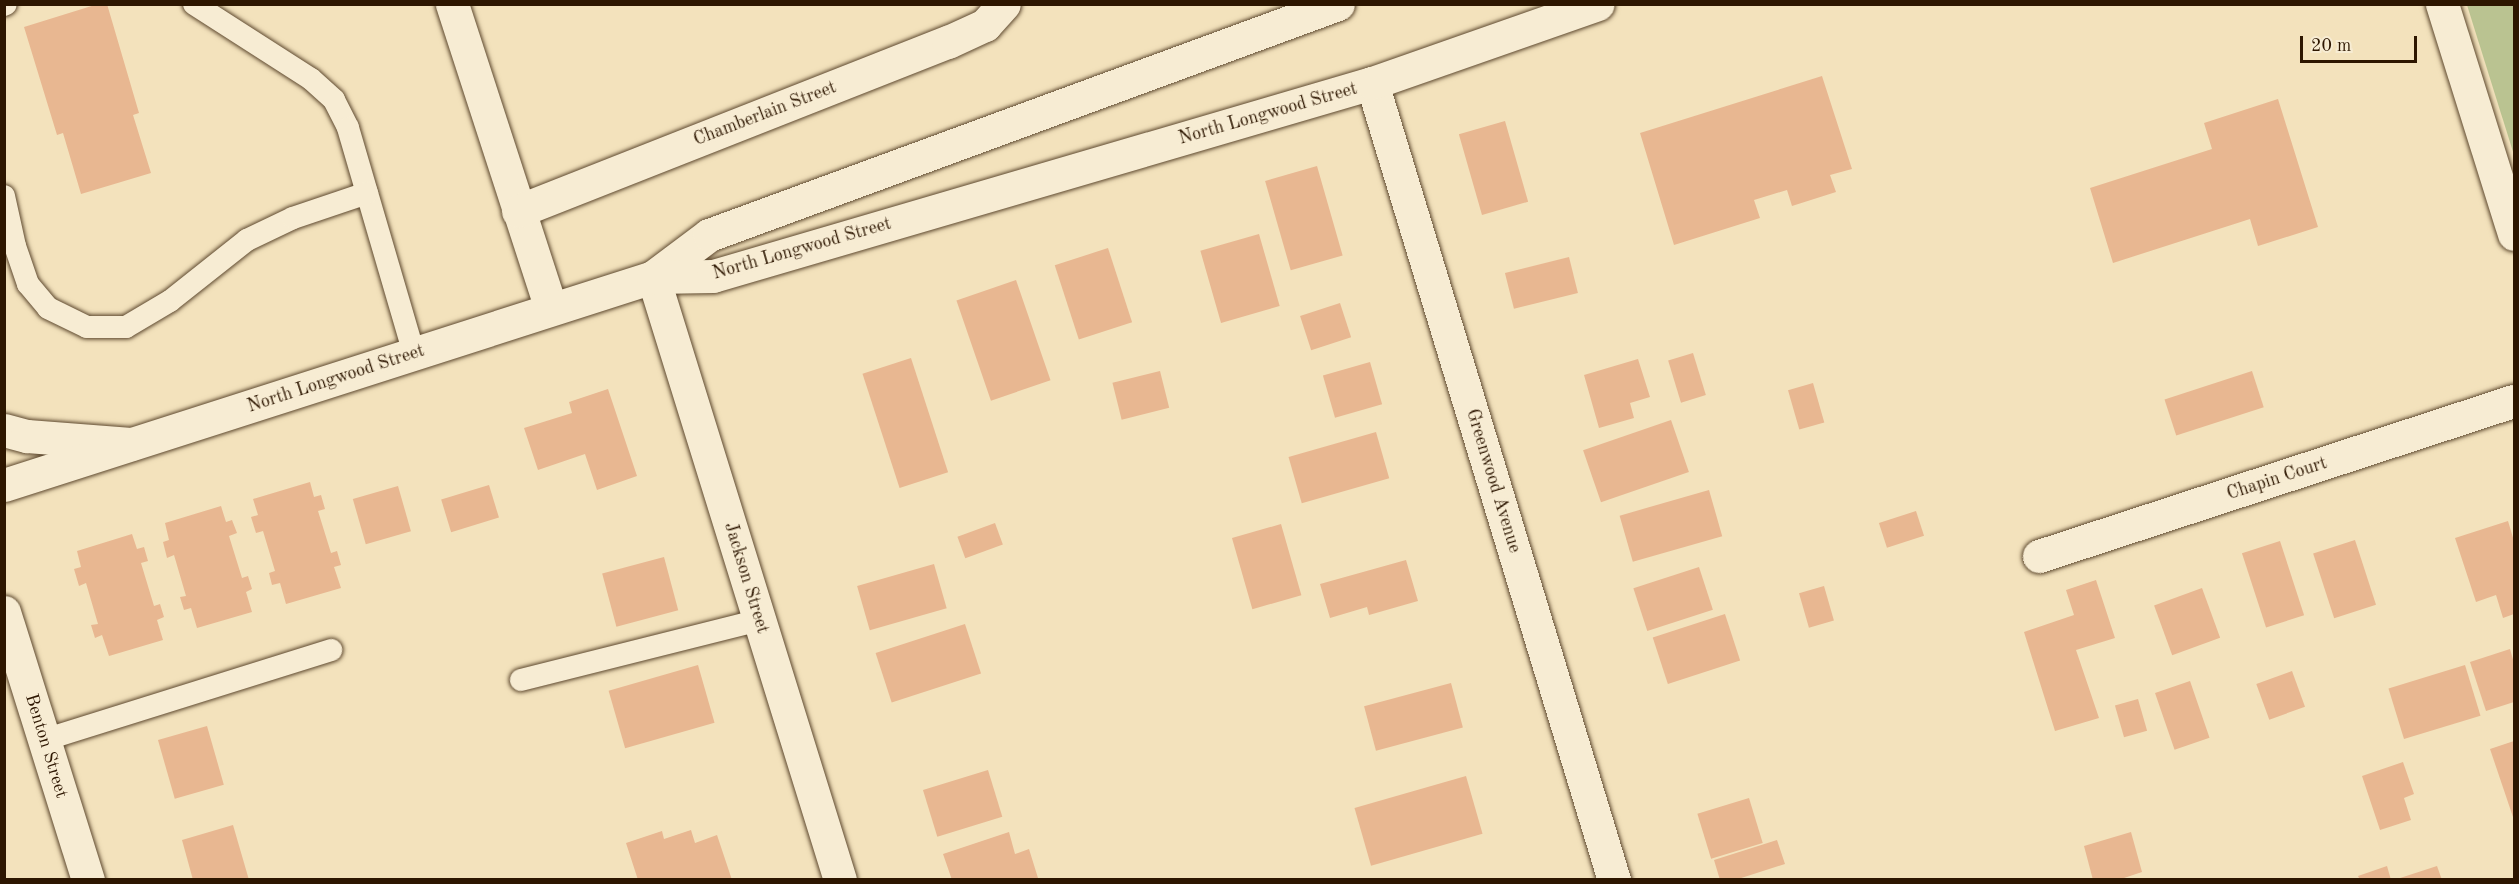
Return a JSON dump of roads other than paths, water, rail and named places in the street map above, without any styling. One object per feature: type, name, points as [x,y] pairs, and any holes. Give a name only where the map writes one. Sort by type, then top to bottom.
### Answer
[{"type":"street","points":[[452,4],[551,308]]},
{"type":"street","name":"Chamberlain Street","points":[[518,211],[948,42],[985,25],[1004,4]]},
{"type":"street","points":[[653,277],[708,235],[1338,4]]},
{"type":"street","name":"North Longwood Street","points":[[4,485],[136,445],[551,308],[653,277],[713,276],[1372,83],[1598,4]]},
{"type":"street","points":[[2442,4],[2514,234]]},
{"type":"street","name":"Greenwood Avenue","points":[[1372,83],[1614,879]]},
{"type":"street","name":"Jackson Street","points":[[653,277],[840,879]]},
{"type":"street","name":"Chapin Court","points":[[2040,555],[2514,401]]},
{"type":"street","points":[[4,430],[27,436],[136,445]]},
{"type":"street","name":"Benton Street","points":[[4,612],[88,879]]},
{"type":"lane","points":[[194,4],[311,79],[334,100],[348,128],[414,354]]},
{"type":"lane","points":[[4,196],[15,246],[28,284],[48,308],[87,327],[126,327],[170,301],[247,240],[293,218],[367,193]]},
{"type":"lane","points":[[521,680],[759,620]]},
{"type":"lane","points":[[44,740],[331,650]]}]
